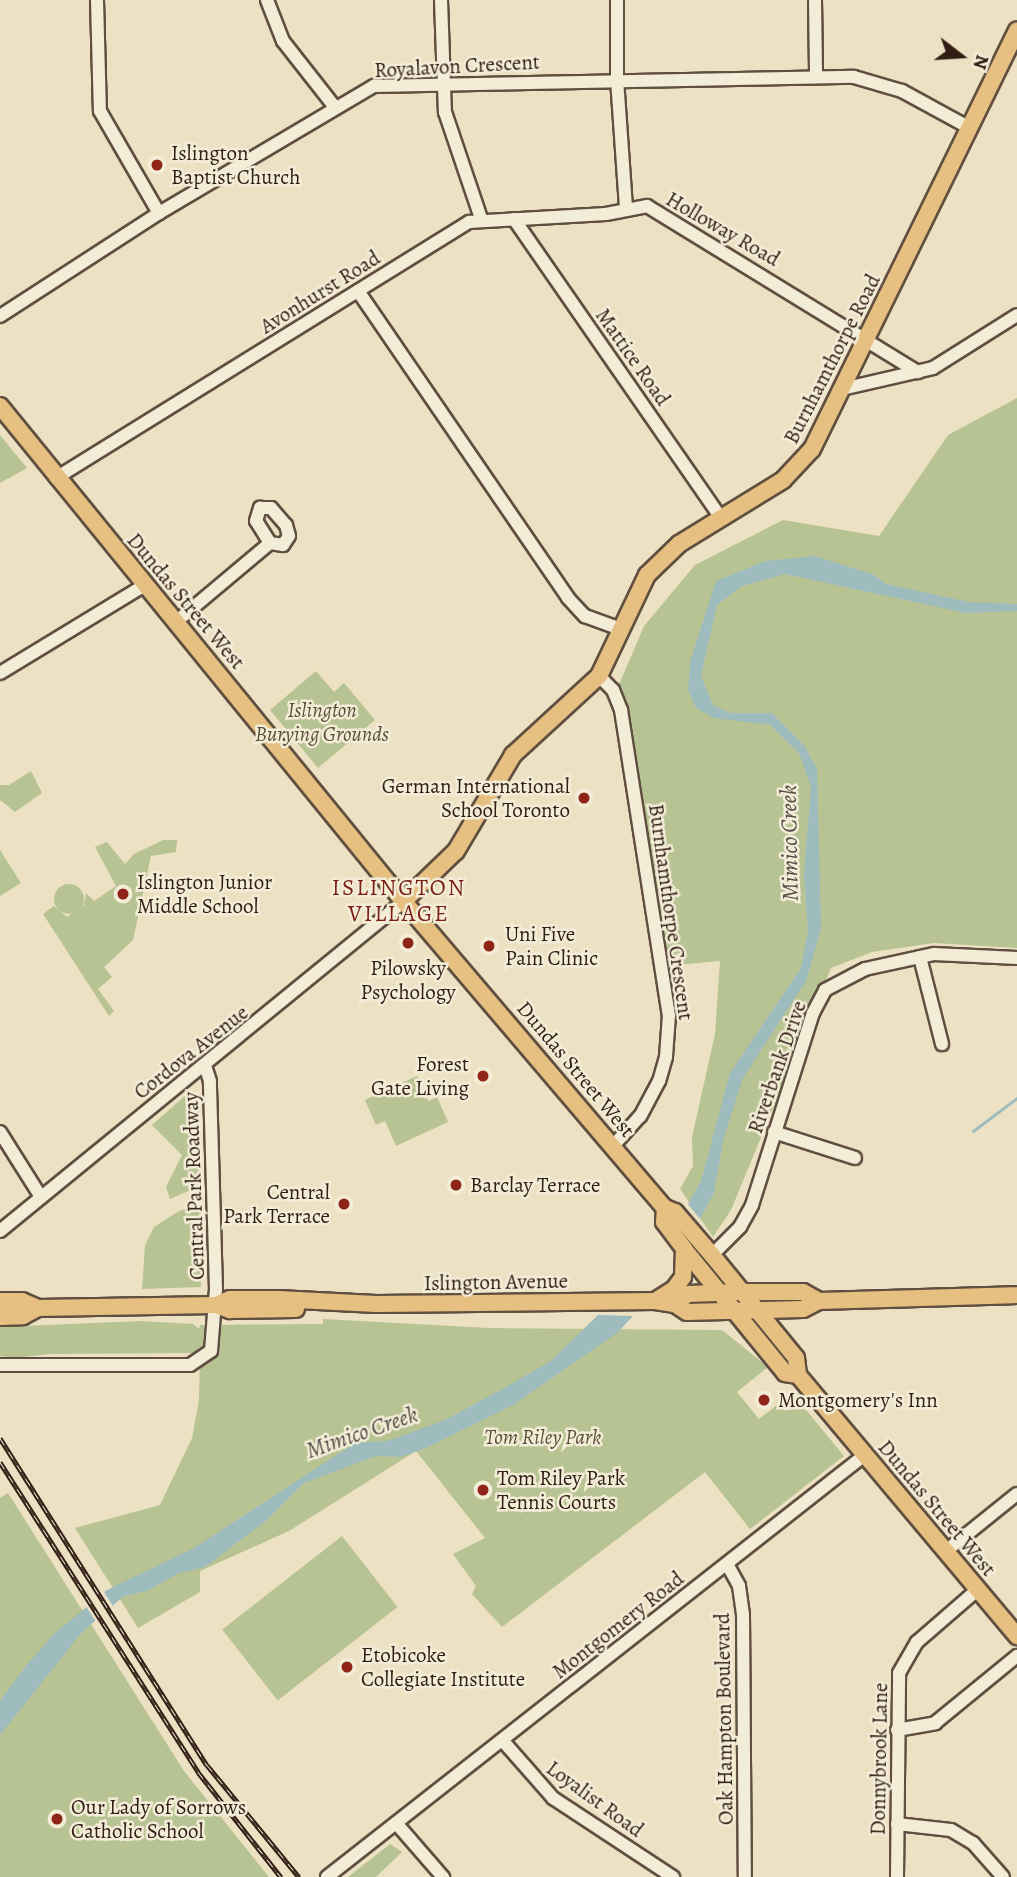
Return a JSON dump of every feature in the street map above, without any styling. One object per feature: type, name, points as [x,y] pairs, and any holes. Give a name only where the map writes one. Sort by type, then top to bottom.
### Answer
[{"type":"main road","name":"Burnhamthorpe Road","points":[[404,901],[456,851],[513,755],[599,676],[647,575],[679,544],[720,517],[765,493],[799,466],[867,339],[1017,30]]},
{"type":"main road","name":"Dundas Street West","points":[[0,406],[56,478],[177,621],[404,901],[665,1208],[675,1212],[743,1292],[796,1358],[798,1376],[1017,1636]]},
{"type":"main road","name":"Dundas Street West","points":[[665,1208],[664,1222],[684,1249],[785,1373],[798,1376]]},
{"type":"main road","points":[[655,1301],[674,1289],[683,1277],[684,1249]]},
{"type":"main road","name":"Islington Avenue","points":[[676,1304],[688,1294],[743,1292],[803,1292],[819,1301]]},
{"type":"main road","name":"Islington Avenue","points":[[0,1301],[22,1301],[38,1308],[216,1305],[230,1299],[305,1298],[318,1303],[655,1301],[676,1304],[687,1312],[803,1309],[819,1301],[1017,1296]]},
{"type":"main road","name":"Islington Avenue","points":[[0,1317],[23,1316],[38,1308]]},
{"type":"main road","points":[[781,1340],[785,1321],[803,1309]]},
{"type":"street","points":[[97,0],[100,111],[159,213]]},
{"type":"street","points":[[267,0],[283,41],[334,106]]},
{"type":"street","points":[[441,0],[442,82],[451,134],[482,221]]},
{"type":"street","points":[[617,0],[617,79],[626,207]]},
{"type":"street","points":[[815,0],[816,76]]},
{"type":"street","name":"Royalavon Crescent","points":[[0,316],[159,213],[334,106],[374,86],[442,82],[816,76],[886,84],[970,128]]},
{"type":"street","name":"Holloway Road","points":[[626,207],[647,206],[664,215],[918,372]]},
{"type":"street","name":"Avonhurst Road","points":[[56,478],[469,222],[606,214],[626,207]]},
{"type":"street","name":"Mattice Road","points":[[514,219],[720,517]]},
{"type":"street","points":[[358,291],[568,598],[585,616],[621,629]]},
{"type":"street","points":[[842,389],[944,364],[1017,315]]},
{"type":"street","points":[[177,621],[270,543]]},
{"type":"street","points":[[0,673],[145,585]]},
{"type":"street","name":"Burnhamthorpe Crescent","points":[[599,676],[616,695],[627,745],[669,1015],[666,1057],[649,1104],[613,1146]]},
{"type":"street","name":"Cordova Avenue","points":[[0,1231],[404,901]]},
{"type":"street","name":"Riverbank Drive","points":[[712,1255],[746,1219],[813,1013],[825,990],[865,969],[944,953],[1017,958]]},
{"type":"street","points":[[920,957],[942,1044]]},
{"type":"street","name":"Central Park Roadway","points":[[205,1066],[210,1081],[216,1305]]},
{"type":"street","points":[[0,1132],[41,1197]]},
{"type":"street","points":[[774,1132],[855,1158]]},
{"type":"street","points":[[0,1366],[196,1363],[212,1348],[216,1305]]},
{"type":"street","name":"Montgomery Road","points":[[327,1877],[866,1454]]},
{"type":"street","points":[[946,1551],[1017,1494]]},
{"type":"street","name":"Oak Hampton Boulevard","points":[[727,1564],[740,1586],[742,1604],[745,1877]]},
{"type":"street","name":"Donnybrook Lane","points":[[897,1877],[897,1684],[903,1662],[917,1642],[977,1590]]},
{"type":"street","points":[[897,1730],[935,1723],[1017,1656]]},
{"type":"street","name":"Loyalist Road","points":[[503,1741],[548,1794],[673,1877]]},
{"type":"street","points":[[396,1823],[443,1877]]},
{"type":"street","points":[[897,1824],[942,1828],[961,1835],[1003,1877]]},
{"type":"green space","points":[[1017,398],[1017,948],[934,943],[872,952],[831,968],[731,1210],[713,1237],[680,1189],[693,1166],[692,1137],[715,1034],[720,961],[666,966],[634,744],[625,699],[618,687],[644,626],[695,565],[783,520],[879,536],[948,435]]},
{"type":"green space","points":[[0,435],[27,468],[0,483]]},
{"type":"green space","name":"Islington Burying Grounds","points":[[316,671],[334,692],[344,683],[375,720],[318,768],[270,710]]},
{"type":"green space","points":[[31,771],[42,793],[15,812],[0,800],[0,785],[9,785]]},
{"type":"green space","points":[[163,840],[177,840],[176,852],[151,856],[133,940],[104,967],[112,977],[98,989],[114,1011],[109,1016],[43,914],[54,906],[67,917],[84,905],[86,893],[94,901],[116,886],[95,847],[107,842],[125,864],[134,854]]},
{"type":"green space","points":[[0,850],[21,883],[0,896]]},
{"type":"green space","points":[[69,884],[79,889],[84,899],[79,909],[69,914],[59,909],[54,899],[59,889]]},
{"type":"green space","points":[[417,1076],[428,1101],[437,1097],[448,1122],[396,1146],[385,1121],[376,1125],[365,1100]]},
{"type":"green space","points":[[195,1093],[199,1098],[200,1186],[170,1199],[166,1187],[182,1155],[152,1125],[187,1094]]},
{"type":"green space","points":[[201,1204],[201,1287],[142,1289],[145,1245],[154,1227],[179,1211]]},
{"type":"green space","name":"Tom Riley Park","points":[[323,1319],[489,1328],[722,1330],[768,1367],[737,1392],[759,1419],[792,1393],[844,1456],[750,1529],[705,1472],[502,1627],[472,1594],[476,1586],[453,1554],[485,1538],[416,1451],[289,1531],[200,1571],[200,1592],[138,1628],[75,1528],[160,1505],[192,1438],[199,1400],[200,1348],[193,1353],[52,1354],[12,1358],[0,1356],[0,1327],[141,1321],[193,1324],[199,1329],[200,1325],[323,1324]]},
{"type":"green space","points":[[8,1493],[184,1771],[269,1877],[0,1877],[0,1498]]},
{"type":"green space","points":[[342,1536],[397,1607],[278,1701],[222,1630]]},
{"type":"green space","points":[[390,1844],[402,1852],[376,1877],[348,1877]]},
{"type":"water","points":[[815,556],[874,575],[886,584],[969,602],[1017,604],[1017,611],[966,613],[785,574],[742,586],[717,605],[701,676],[713,705],[730,713],[772,713],[804,745],[817,769],[821,929],[806,981],[743,1078],[724,1137],[714,1193],[700,1219],[688,1204],[701,1181],[730,1073],[801,968],[808,931],[804,874],[811,787],[799,753],[770,725],[714,718],[696,708],[688,690],[690,662],[716,581],[766,561]]},
{"type":"water","points":[[598,1315],[633,1316],[617,1333],[513,1405],[426,1448],[400,1457],[376,1456],[304,1483],[267,1520],[205,1567],[179,1573],[147,1591],[124,1596],[82,1632],[0,1735],[0,1701],[25,1667],[54,1634],[107,1590],[194,1548],[355,1443],[387,1441],[410,1433],[445,1420],[506,1387],[551,1361]]},
{"type":"pier","points":[[102,1589],[115,1609],[97,1623],[85,1605]]},
{"type":"waterway","points":[[973,1131],[1017,1098]]},
{"type":"railway","points":[[0,1438],[207,1765],[299,1877]]},
{"type":"railway","points":[[0,1462],[198,1772],[281,1877]]},
{"type":"place","name":"Islington Baptist Church","points":[[157,165]]},
{"type":"place","name":"German International School Toronto","points":[[584,798]]},
{"type":"place","name":"Islington Junior Middle School","points":[[123,894]]},
{"type":"place","name":"Pilowsky Psychology","points":[[408,943]]},
{"type":"place","name":"Uni Five Pain Clinic","points":[[489,946]]},
{"type":"place","name":"Forest Gate Living","points":[[483,1076]]},
{"type":"place","name":"Barclay Terrace","points":[[456,1185]]},
{"type":"place","name":"Central Park Terrace","points":[[344,1204]]},
{"type":"place","name":"Montgomery's Inn","points":[[764,1400]]},
{"type":"place","name":"Tom Riley Park Tennis Courts","points":[[483,1490]]},
{"type":"place","name":"Etobicoke Collegiate Institute","points":[[347,1667]]},
{"type":"place","name":"Our Lady of Sorrows Catholic School","points":[[57,1819]]},
{"type":"district","name":"ISLINGTON VILLAGE","points":[[399,901]]},
{"type":"water label","name":"Mimico Creek","points":[[790,843]]},
{"type":"water label","name":"Mimico Creek","points":[[362,1433]]}]
